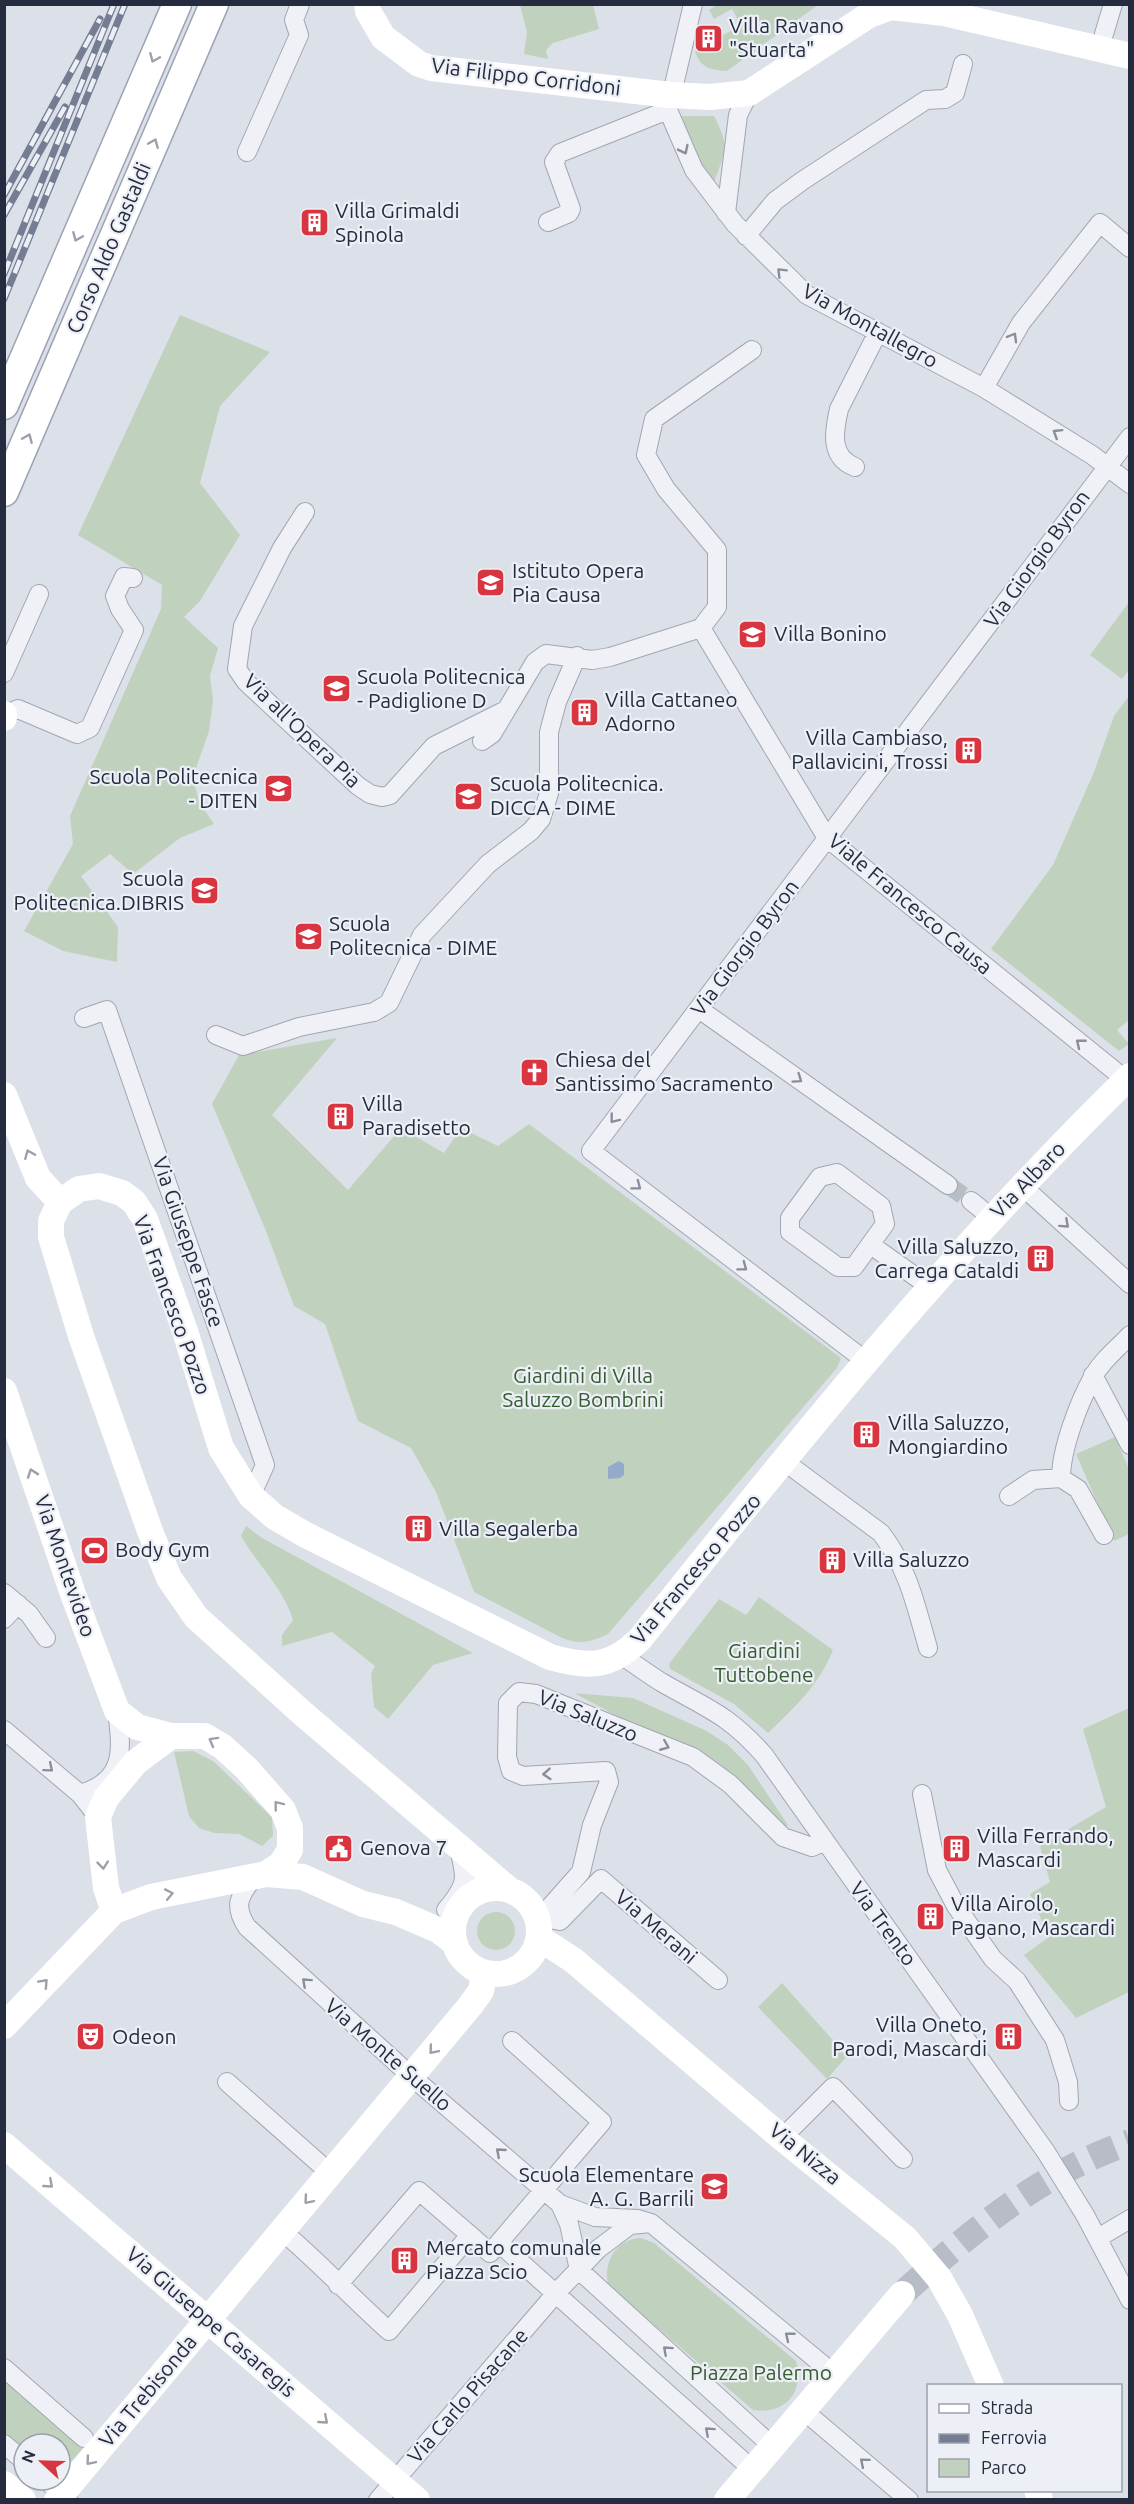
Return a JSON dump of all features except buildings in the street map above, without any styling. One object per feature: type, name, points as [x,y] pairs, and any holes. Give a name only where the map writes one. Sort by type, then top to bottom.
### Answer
[{"type":"main road","name":"Corso Aldo Gastaldi","points":[[4,405],[177,4]]},
{"type":"main road","name":"Corso Aldo Gastaldi","points":[[4,492],[213,4]]},
{"type":"street","points":[[246,152],[299,35],[294,20],[300,4]]},
{"type":"street","name":"Via Filippo Corridoni","points":[[368,4],[383,37],[419,64],[446,70],[642,92],[669,103],[749,93]]},
{"type":"street","points":[[548,222],[569,213],[571,209],[554,162],[560,153],[669,103],[693,4]]},
{"type":"street","points":[[1104,34],[1113,4]]},
{"type":"street","points":[[726,213],[738,115],[749,93],[869,15],[884,8],[942,9],[1130,56]]},
{"type":"street","points":[[746,236],[775,201],[802,181],[926,100],[945,99],[955,93],[963,64]]},
{"type":"street","name":"Via Montallegro","points":[[669,103],[694,170],[746,236],[807,295],[984,388],[1106,465],[1130,484]]},
{"type":"street","points":[[984,388],[1022,323],[1100,223],[1130,248]]},
{"type":"street","points":[[855,467],[843,459],[837,450],[834,438],[836,423],[840,410],[878,332]]},
{"type":"street","points":[[482,741],[492,734],[535,662],[546,654],[592,660],[610,657],[701,628],[717,607],[717,550],[666,489],[645,455],[654,419],[752,350]]},
{"type":"street","name":"Via Giorgio Byron","points":[[867,1362],[591,1151],[1106,465],[1130,437]]},
{"type":"street","name":"Via all'Opera Pia","points":[[305,512],[282,548],[243,626],[237,669],[246,682],[358,786],[370,794],[382,797],[398,789],[434,746],[508,710]]},
{"type":"street","points":[[5,715],[18,708],[77,734],[90,729],[134,630],[120,609],[115,596],[124,577],[133,578]]},
{"type":"street","points":[[4,673],[39,594]]},
{"type":"street","name":"Viale Francesco Causa","points":[[701,628],[827,838],[1128,1078]]},
{"type":"street","points":[[216,1035],[243,1046],[299,1028],[374,1012],[389,1003],[422,935],[489,864],[531,831],[541,819],[549,793],[549,732],[557,702],[577,657]]},
{"type":"street","points":[[699,1009],[948,1185]]},
{"type":"street","name":"Via Giuseppe Fasce","points":[[84,1018],[107,1010],[265,1465],[251,1496]]},
{"type":"street","name":"Via Albaro","points":[[785,1462],[930,1287],[992,1217],[1128,1078]]},
{"type":"street","points":[[4,1095],[38,1178],[60,1202],[51,1221],[51,1237],[81,1336],[169,1578],[196,1617],[307,1717],[507,1888],[526,1899],[538,1922],[533,1953],[522,1966],[507,1973],[484,1974],[458,1953],[451,1940],[438,1930],[396,1912],[363,1904],[303,1876],[260,1876],[151,1897],[114,1911],[4,2026]]},
{"type":"street","points":[[837,1173],[881,1206],[885,1224],[871,1245],[854,1267],[838,1267],[790,1232],[790,1218],[820,1177],[837,1173]]},
{"type":"street","name":"Via Francesco Pozzo","points":[[60,1202],[79,1190],[99,1185],[122,1193],[134,1202],[145,1219],[185,1331],[221,1448],[251,1496],[275,1517],[304,1534],[549,1657],[574,1664],[598,1663],[622,1656],[640,1639],[785,1462]]},
{"type":"street","points":[[1021,1185],[1130,1284]]},
{"type":"street","points":[[971,1201],[992,1217]]},
{"type":"street","points":[[871,1245],[930,1287]]},
{"type":"street","points":[[1061,1478],[1069,1436],[1093,1375],[1130,1335]]},
{"type":"street","points":[[1093,1375],[1130,1445]]},
{"type":"street","name":"Via Montevideo","points":[[4,1391],[117,1711]]},
{"type":"street","points":[[785,1462],[881,1533],[910,1583],[928,1648]]},
{"type":"street","points":[[1009,1496],[1033,1480],[1061,1478],[1078,1489],[1104,1535]]},
{"type":"street","points":[[4,1619],[11,1598],[29,1614],[46,1638]]},
{"type":"street","name":"Via Trento","points":[[622,1656],[664,1683],[718,1711],[742,1730],[764,1755],[1046,2151],[1098,2238],[1130,2300]]},
{"type":"street","name":"Via Saluzzo","points":[[538,1922],[581,1872],[592,1825],[609,1782],[606,1772],[523,1776],[513,1773],[507,1757],[510,1698],[519,1692],[529,1692],[693,1757],[730,1784],[783,1837],[812,1846],[825,1841]]},
{"type":"street","points":[[117,1711],[127,1720],[142,1728],[171,1736],[205,1736],[223,1747],[247,1768],[283,1810],[290,1828],[290,1850],[303,1876]]},
{"type":"street","points":[[80,1794],[92,1791],[116,1771],[121,1755],[117,1711]]},
{"type":"street","points":[[4,1730],[80,1794],[98,1817]]},
{"type":"street","points":[[114,1911],[106,1888],[98,1817],[106,1798],[136,1762],[171,1736]]},
{"type":"street","points":[[922,1794],[937,1870],[956,1906],[993,1959],[1017,1981],[1055,2040],[1068,2082],[1069,2102]]},
{"type":"street","points":[[260,1876],[281,1864],[290,1850]]},
{"type":"street","points":[[451,1940],[454,1918],[461,1902],[466,1880],[465,1851]]},
{"type":"street","points":[[461,1902],[480,1886],[465,1851]]},
{"type":"street","name":"Via Monte Suello","points":[[260,1876],[244,1890],[238,1913],[259,1939],[411,2076],[544,2191]]},
{"type":"street","name":"Via Merani","points":[[538,1922],[560,1921],[602,1879],[718,1980]]},
{"type":"street","points":[[396,1912],[461,1902],[490,1887],[507,1888]]},
{"type":"street","name":"Via Nizza","points":[[538,1922],[573,1960],[783,2138],[891,2224],[939,2278],[960,2315],[991,2384]]},
{"type":"street","name":"Via Trebisonda","points":[[58,2493],[208,2319],[476,1998],[481,1991],[484,1974]]},
{"type":"street","points":[[338,2286],[419,2191],[490,2253],[602,2122],[512,2041]]},
{"type":"street","points":[[227,2082],[330,2173]]},
{"type":"street","points":[[783,2138],[833,2087],[903,2159]]},
{"type":"street","name":"Via Giuseppe Casaregis","points":[[4,2145],[417,2499]]},
{"type":"street","points":[[544,2191],[560,2204],[595,2217],[638,2219],[651,2223],[834,2374]]},
{"type":"street","points":[[560,2204],[569,2224],[579,2270],[772,2446]]},
{"type":"street","points":[[1098,2238],[1130,2219]]},
{"type":"street","points":[[557,2292],[616,2234],[630,2225],[651,2223]]},
{"type":"street","points":[[282,2231],[318,2261],[338,2286],[389,2331],[470,2235]]},
{"type":"street","points":[[499,2243],[557,2292],[753,2470]]},
{"type":"street","name":"Via Carlo Pisacane","points":[[378,2499],[557,2292]]},
{"type":"street","points":[[728,2499],[902,2294]]},
{"type":"street","points":[[4,2368],[84,2438]]},
{"type":"street","points":[[803,2410],[909,2499]]},
{"type":"street","points":[[4,2484],[23,2499]]},
{"type":"green space","points":[[719,4],[818,5],[727,71],[703,65],[695,51],[741,25],[732,9],[714,19],[709,10]]},
{"type":"green space","points":[[520,5],[593,5],[599,29],[553,43],[546,50],[548,59],[524,54],[527,32]]},
{"type":"green space","points":[[682,116],[714,116],[722,135],[724,149],[714,182],[693,150]]},
{"type":"green space","points":[[180,315],[270,352],[220,406],[200,483],[240,535],[200,601],[184,617],[218,648],[210,676],[213,701],[209,731],[193,777],[199,802],[214,824],[180,838],[133,874],[110,854],[81,876],[118,927],[117,962],[63,951],[24,931],[73,844],[70,816],[161,609],[162,585],[78,535]]},
{"type":"green space","points":[[1129,602],[1129,670],[1122,679],[1090,655]]},
{"type":"green space","points":[[1129,696],[1130,1019],[1117,1030],[1129,1044],[1119,1051],[991,949],[1053,865],[1094,772],[1114,716]]},
{"type":"green space","name":"Giardini di Villa Saluzzo Bombrini","points":[[337,1038],[272,1115],[348,1190],[401,1128],[444,1153],[461,1128],[498,1146],[529,1124],[841,1358],[837,1368],[608,1634],[602,1637],[580,1642],[562,1638],[474,1592],[436,1492],[411,1448],[358,1421],[325,1324],[294,1306],[266,1231],[212,1104],[239,1055]]},
{"type":"green space","points":[[1115,1437],[1129,1469],[1129,1534],[1114,1541],[1076,1454]]},
{"type":"green space","points":[[246,1526],[262,1538],[473,1653],[433,1665],[388,1719],[374,1707],[371,1674],[375,1666],[332,1632],[282,1646],[282,1635],[293,1620],[277,1587],[241,1536]]},
{"type":"green space","name":"Giardini Tuttobene","points":[[759,1597],[833,1650],[813,1685],[797,1705],[768,1733],[734,1704],[670,1669],[669,1664],[719,1599],[746,1615]]},
{"type":"green space","points":[[574,1693],[633,1698],[707,1731],[728,1745],[748,1765],[788,1825],[783,1829],[733,1778]]},
{"type":"green space","points":[[1129,1708],[1129,1992],[1076,2018],[1024,1955],[1049,1937],[1030,1894],[1050,1882],[1040,1846],[1106,1807],[1083,1729]]},
{"type":"green space","points":[[193,1751],[213,1761],[272,1817],[273,1836],[262,1846],[239,1834],[214,1833],[199,1828],[189,1816],[174,1752]]},
{"type":"green space","points":[[496,1912],[510,1917],[515,1931],[510,1945],[496,1950],[482,1945],[477,1931],[482,1917]]},
{"type":"green space","points":[[782,1983],[847,2056],[827,2079],[758,2007]]},
{"type":"green space","name":"Piazza Palermo","points":[[641,2238],[654,2243],[796,2361],[798,2382],[790,2399],[774,2409],[753,2410],[608,2285],[608,2268],[613,2253],[618,2247],[632,2239]]},
{"type":"green space","points":[[5,2376],[69,2432],[12,2432],[12,2442],[5,2436]]},
{"type":"green space","points":[[72,2435],[85,2446],[72,2461]]},
{"type":"water","points":[[619,1461],[624,1464],[624,1475],[620,1478],[608,1479],[608,1467]]},
{"type":"tunnel","points":[[948,1185],[971,1201]]},
{"type":"tunnel","points":[[902,2294],[954,2248],[1008,2206],[1066,2170],[1130,2142]]},
{"type":"railway","points":[[4,274],[114,4]]},
{"type":"railway","points":[[4,299],[125,4]]},
{"type":"railway","points":[[4,195],[100,19]]},
{"type":"railway","points":[[4,215],[65,107]]},
{"type":"place","name":"Villa Ravano \"Stuarta\"","points":[[708,38]]},
{"type":"place","name":"Villa Grimaldi Spinola","points":[[314,223]]},
{"type":"place","name":"Istituto Opera Pia Causa","points":[[491,583]]},
{"type":"place","name":"Villa Bonino","points":[[753,634]]},
{"type":"place","name":"Scuola Politecnica - Padiglione D","points":[[336,689]]},
{"type":"place","name":"Villa Cattaneo Adorno","points":[[584,712]]},
{"type":"place","name":"Villa Cambiaso, Pallavicini, Trossi","points":[[969,750]]},
{"type":"place","name":"Scuola Politecnica - DITEN","points":[[279,789]]},
{"type":"place","name":"Scuola Politecnica. DICCA - DIME","points":[[469,796]]},
{"type":"place","name":"Scuola Politecnica.DIBRIS","points":[[205,891]]},
{"type":"place","name":"Scuola Politecnica - DIME","points":[[308,936]]},
{"type":"place","name":"Chiesa del Santissimo Sacramento","points":[[534,1072]]},
{"type":"place","name":"Villa Paradisetto","points":[[341,1116]]},
{"type":"place","name":"Villa Saluzzo, Carrega Cataldi","points":[[1040,1259]]},
{"type":"place","name":"Villa Saluzzo, Mongiardino","points":[[867,1435]]},
{"type":"place","name":"Villa Segalerba","points":[[418,1529]]},
{"type":"place","name":"Body Gym","points":[[94,1550]]},
{"type":"place","name":"Villa Saluzzo","points":[[832,1560]]},
{"type":"place","name":"Genova 7","points":[[339,1848]]},
{"type":"place","name":"Villa Ferrando, Mascardi","points":[[956,1848]]},
{"type":"place","name":"Villa Airolo, Pagano, Mascardi","points":[[930,1916]]},
{"type":"place","name":"Odeon","points":[[91,2037]]},
{"type":"place","name":"Villa Oneto, Parodi, Mascardi","points":[[1008,2037]]},
{"type":"place","name":"Scuola Elementare A. G. Barrili","points":[[715,2187]]},
{"type":"place","name":"Mercato comunale Piazza Scio","points":[[405,2260]]}]
